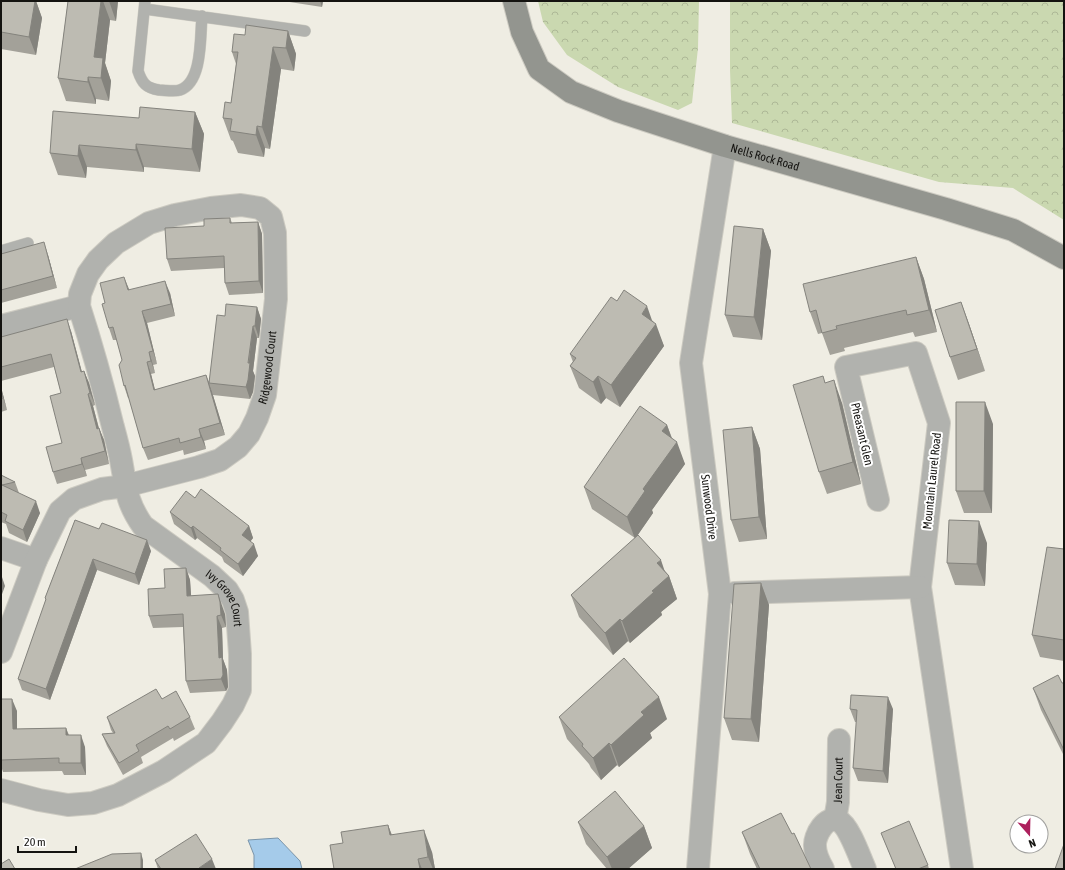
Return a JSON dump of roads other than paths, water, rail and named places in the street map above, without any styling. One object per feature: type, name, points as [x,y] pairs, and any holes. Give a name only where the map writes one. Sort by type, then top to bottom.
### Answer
[{"type":"main road","name":"Nells Rock Road","points":[[514,1],[522,32],[539,68],[570,92],[618,111],[725,146],[1014,230],[1064,258]]},
{"type":"street","name":"Sunwood Drive","points":[[698,869],[720,594],[691,363],[725,146]]},
{"type":"street","name":"Ridgewood Court","points":[[241,205],[260,208],[271,217],[275,233],[276,299],[265,395],[255,424],[238,447],[220,460],[199,467],[125,486],[121,459],[102,382],[79,306],[80,294],[88,274],[98,260],[116,243],[149,223],[174,215],[210,208],[241,205]]},
{"type":"street","points":[[1,326],[79,306]]},
{"type":"street","name":"Mountain Laurel Road","points":[[846,367],[916,353],[938,422],[920,587],[962,869]]},
{"type":"street","name":"Pheasant Glen","points":[[846,367],[878,500]]},
{"type":"street","points":[[1,652],[36,560],[60,511],[74,499],[102,489],[125,486]]},
{"type":"street","name":"Ivy Grove Court","points":[[1,790],[38,800],[68,805],[93,803],[118,795],[164,771],[206,742],[222,722],[233,705],[240,690],[240,647],[237,612],[233,600],[227,590],[212,576],[143,526],[128,500],[125,486]]},
{"type":"street","points":[[1,548],[36,560]]},
{"type":"street","points":[[720,594],[920,587]]},
{"type":"street","name":"Jean Court","points":[[835,820],[838,802],[839,740]]},
{"type":"street","name":"Jean Court","points":[[823,869],[815,852],[814,844],[821,828],[826,822],[835,820],[838,820],[850,835],[865,869]]},
{"type":"lane","points":[[202,16],[197,66],[191,83],[180,90],[164,90],[151,89],[141,81],[138,70],[145,5],[202,16],[305,31]]},
{"type":"lane","points":[[1,250],[28,243]]},
{"type":"water","points":[[278,838],[300,861],[302,869],[254,869],[254,855],[248,840]]}]
